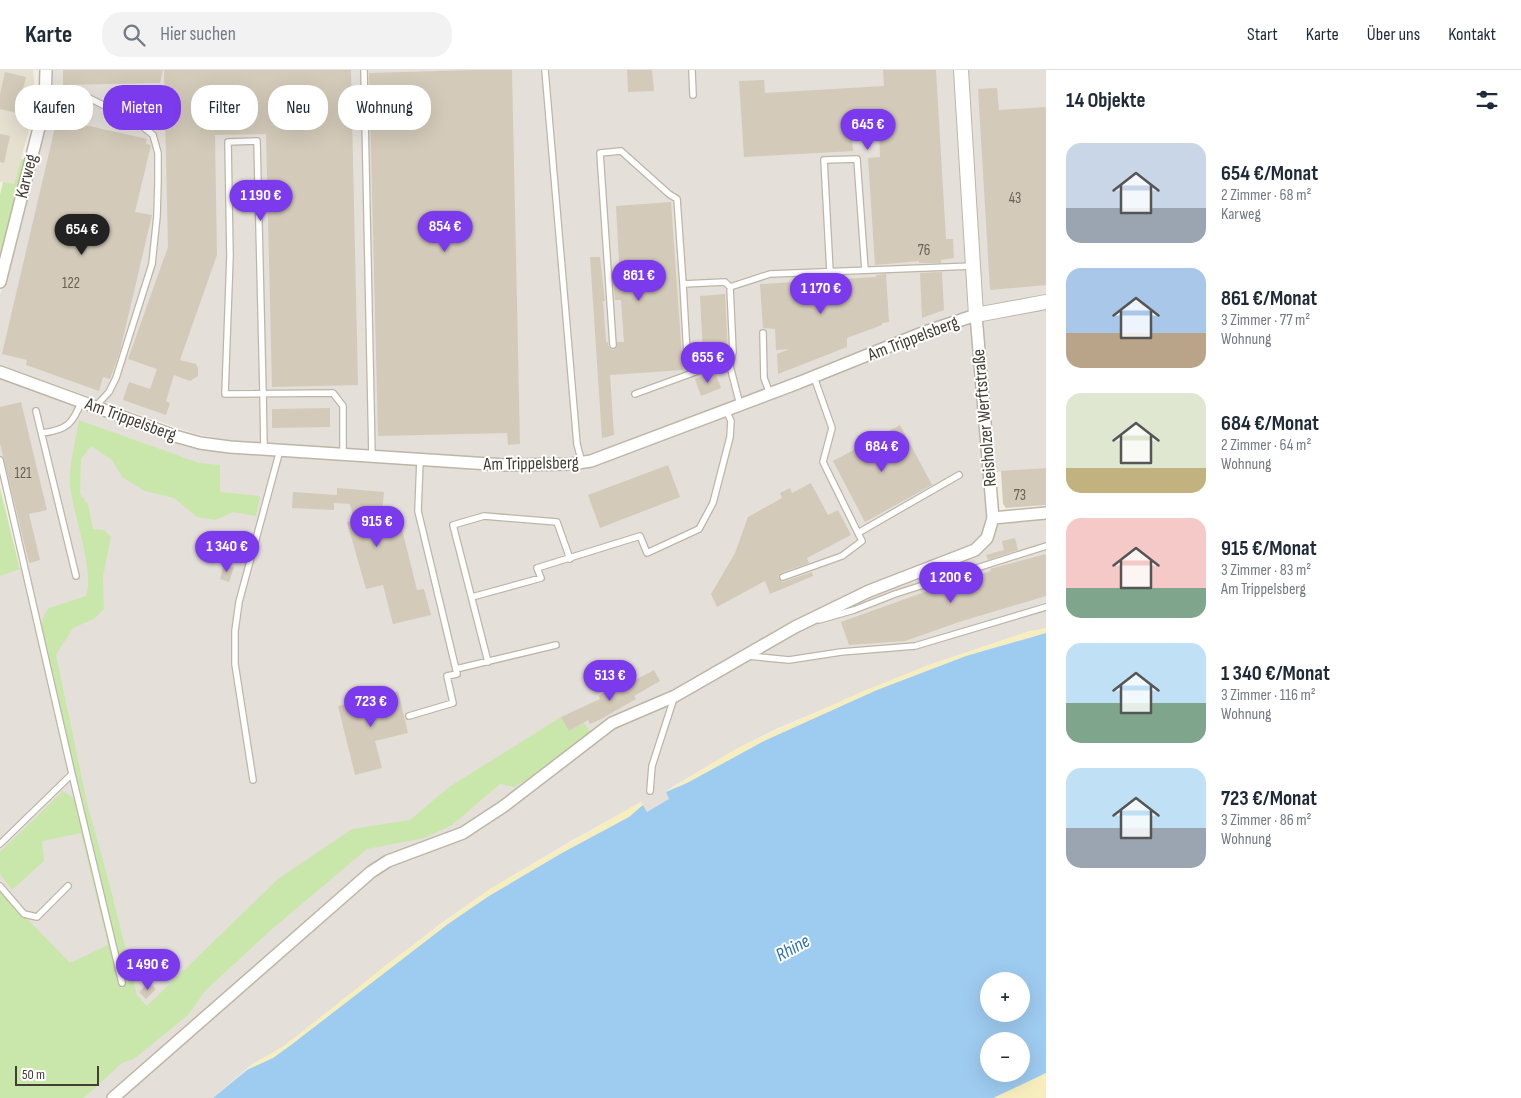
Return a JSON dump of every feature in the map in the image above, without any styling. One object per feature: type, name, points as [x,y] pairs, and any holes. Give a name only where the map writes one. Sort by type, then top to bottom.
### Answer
[{"type":"street","name":"Karweg","points":[[46,70],[46,85]]},
{"type":"street","name":"Reisholzer Werftstraße","points":[[113,1098],[371,872],[388,861],[463,833],[504,806],[612,723],[675,696],[795,627],[868,591],[975,550],[986,538],[993,518],[976,315],[961,70]]},
{"type":"street","name":"Karweg","points":[[0,282],[38,130]]},
{"type":"street","name":"Am Trippelsberg","points":[[0,372],[82,400],[175,436],[200,443],[505,465],[582,463],[770,394],[922,333],[976,315],[1046,302]]},
{"type":"street","points":[[993,518],[1046,513]]},
{"type":"lane","points":[[364,70],[372,456]]},
{"type":"lane","points":[[545,70],[578,444],[582,463]]},
{"type":"lane","points":[[692,70],[692,95]]},
{"type":"lane","points":[[93,100],[137,122],[153,135],[158,153],[157,216],[152,264],[116,378],[108,392],[96,406]]},
{"type":"lane","points":[[264,449],[263,393],[257,141],[228,142],[230,256],[225,394],[263,393],[336,395],[344,406],[344,454]]},
{"type":"lane","points":[[613,344],[600,152],[621,151],[676,199],[687,354],[693,359],[711,359],[720,364],[730,366]]},
{"type":"lane","points":[[830,272],[824,160],[857,159],[865,270]]},
{"type":"lane","points":[[730,287],[770,274],[973,266]]},
{"type":"lane","points":[[682,284],[725,282],[730,287],[733,352],[730,366],[740,405]]},
{"type":"lane","points":[[763,333],[764,378],[770,394]]},
{"type":"lane","points":[[635,394],[720,364]]},
{"type":"lane","points":[[783,577],[842,556],[862,541],[823,462],[832,428],[814,377]]},
{"type":"lane","points":[[42,433],[56,431],[71,423],[82,400]]},
{"type":"lane","points":[[472,597],[540,578],[537,568],[640,536],[647,553],[699,529],[713,503],[730,437],[731,421],[726,410]]},
{"type":"lane","points":[[36,411],[76,576]]},
{"type":"lane","points":[[253,780],[235,664],[235,631],[239,602],[280,450]]},
{"type":"lane","points":[[0,460],[122,984]]},
{"type":"lane","points":[[409,716],[453,703],[447,676],[457,674],[418,511],[420,460]]},
{"type":"lane","points":[[858,533],[959,475]]},
{"type":"lane","points":[[488,662],[453,525],[484,516],[557,522],[570,559]]},
{"type":"lane","points":[[795,627],[854,610],[895,594],[1046,546]]},
{"type":"lane","points":[[746,656],[789,660],[841,652],[915,646],[1046,607]]},
{"type":"lane","points":[[456,669],[556,645]]},
{"type":"lane","points":[[650,791],[652,766],[675,696]]},
{"type":"lane","points":[[0,844],[72,774]]},
{"type":"lane","points":[[0,886],[24,914],[37,917],[68,886]]},
{"type":"shaded area","points":[[0,70],[33,70],[34,85],[15,85],[15,130],[29,130],[14,184],[0,182]]},
{"type":"shaded area","points":[[52,70],[954,70],[968,312],[588,457],[563,460],[500,460],[234,441],[195,434],[0,365],[0,295],[44,130],[93,130],[93,85],[52,85]]},
{"type":"shaded area","points":[[966,70],[1046,70],[1046,298],[981,308]]},
{"type":"shaded area","points":[[1046,308],[1046,468],[987,473],[997,518],[1046,512],[1046,628],[1027,632],[926,666],[778,728],[738,748],[674,786],[666,792],[670,799],[647,812],[641,802],[571,841],[490,889],[440,924],[284,1046],[251,1065],[213,1098],[84,1098],[94,1088],[0,1098],[0,576],[23,567],[0,462],[0,376],[217,451],[336,460],[535,471],[592,467],[980,317]]},
{"type":"green space","points":[[21,159],[28,160],[0,259],[0,195],[3,182],[14,184]]},
{"type":"green space","points":[[79,420],[199,463],[220,465],[220,492],[260,496],[256,516],[233,512],[215,520],[197,517],[174,498],[145,491],[122,477],[112,460],[91,446],[81,459],[80,494],[88,504],[93,529],[104,530],[111,537],[103,576],[104,609],[94,619],[73,628],[56,655],[88,807],[137,995],[147,1006],[278,879],[352,829],[410,820],[449,787],[561,717],[569,731],[584,723],[590,732],[537,773],[514,787],[500,784],[452,825],[424,838],[367,849],[271,930],[205,991],[188,1015],[134,1059],[122,1063],[84,1098],[0,1098],[0,891],[70,963],[108,945],[81,833],[42,841],[44,861],[12,890],[0,874],[0,852],[63,791],[84,805],[40,631],[44,615],[49,608],[86,596],[88,572],[86,558],[70,486],[71,463]]},
{"type":"green space","points":[[0,488],[20,569],[0,576]]},
{"type":"sand","points":[[1046,628],[1046,633],[966,656],[877,690],[764,741],[687,783],[666,792],[738,748],[861,692],[926,666],[1027,632]]},
{"type":"sand","points":[[641,802],[643,805],[629,817],[562,853],[489,896],[448,924],[273,1058],[248,1070],[251,1065],[284,1046],[390,962],[490,889]]},
{"type":"sand","points":[[1046,1073],[1046,1098],[993,1098],[1025,1082],[1030,1082],[1030,1080]]},
{"type":"water","name":"Rhine","points":[[1046,633],[1046,1073],[1030,1081],[1030,1032],[980,1032],[980,1082],[1027,1082],[993,1098],[213,1098],[247,1070],[273,1058],[291,1045],[448,924],[489,896],[562,853],[629,817],[643,805],[647,812],[669,799],[666,792],[687,783],[764,741],[877,690],[966,656]]},
{"type":"building","points":[[63,70],[163,70],[160,83],[63,85]]},
{"type":"building","points":[[164,70],[351,70],[351,85],[338,85],[338,130],[352,130],[358,385],[272,387],[266,134],[215,135],[217,255],[180,360],[196,364],[198,376],[190,381],[174,375],[166,401],[170,403],[166,415],[123,400],[129,382],[150,389],[157,369],[128,359],[168,247],[165,130],[181,130],[181,85],[164,85]]},
{"type":"building","points":[[512,70],[520,444],[508,445],[507,433],[378,436],[370,130],[431,130],[431,85],[369,85],[369,73]]},
{"type":"building","points":[[627,70],[652,70],[654,91],[628,92]]},
{"type":"building","points":[[883,70],[936,70],[946,239],[953,239],[954,258],[941,260],[941,263],[919,263],[919,261],[875,265],[868,158],[880,157],[879,134],[852,136],[853,151],[744,157],[739,81],[764,80],[765,93],[884,86]]},
{"type":"building","points":[[5,72],[26,77],[24,85],[15,85],[15,113],[0,109],[0,94]]},
{"type":"building","points":[[997,88],[999,110],[1046,107],[1046,285],[990,290],[978,89]]},
{"type":"building","points":[[93,127],[147,139],[146,144],[151,145],[135,212],[152,215],[120,351],[110,379],[103,377],[99,391],[26,365],[27,360],[2,354],[54,130],[93,130]]},
{"type":"building","points":[[0,134],[10,136],[4,163],[0,162]]},
{"type":"building","points":[[671,202],[683,370],[610,375],[614,435],[602,438],[590,257],[600,257],[605,301],[603,301],[606,342],[608,342],[609,348],[614,350],[617,347],[617,342],[624,342],[621,300],[615,300],[613,281],[620,280],[616,206]]},
{"type":"building","points":[[942,272],[944,310],[922,318],[920,273]]},
{"type":"building","points":[[886,274],[889,322],[882,323],[882,325],[847,338],[847,347],[778,374],[777,354],[790,349],[776,350],[775,329],[763,328],[760,284],[876,277],[876,275]]},
{"type":"building","points":[[725,294],[728,353],[703,354],[700,296]]},
{"type":"building","points":[[715,372],[721,388],[701,396],[695,379]]},
{"type":"building","points":[[21,402],[47,510],[29,514],[40,560],[29,563],[0,443],[0,407]]},
{"type":"building","points":[[330,408],[330,427],[272,428],[272,409]]},
{"type":"building","points":[[900,425],[932,485],[865,522],[833,461]]},
{"type":"building","points":[[668,465],[680,497],[600,528],[588,495]]},
{"type":"building","points":[[1046,468],[1046,505],[1006,508],[1003,504],[1001,471]]},
{"type":"building","points":[[811,483],[828,515],[838,510],[851,535],[807,558],[809,563],[781,573],[778,577],[783,582],[812,572],[813,576],[770,594],[765,581],[717,607],[711,594],[735,553],[748,517],[782,498],[780,493],[790,488],[792,493]]},
{"type":"building","points":[[337,488],[384,492],[382,513],[397,509],[417,590],[424,589],[431,615],[393,624],[383,585],[366,589],[347,522],[354,520],[350,504],[334,503],[334,510],[292,508],[293,492],[337,495]]},
{"type":"building","points":[[1015,538],[1018,550],[988,560],[986,555],[1004,550],[1002,541]]},
{"type":"building","points":[[1046,554],[1046,596],[959,622],[905,641],[849,645],[841,622],[933,589],[991,571],[990,569]]},
{"type":"building","points":[[224,565],[234,567],[229,582],[220,579]]},
{"type":"building","points":[[654,670],[660,681],[634,696],[636,699],[601,719],[590,724],[588,720],[569,731],[561,717],[600,699],[599,696],[607,691],[609,694]]},
{"type":"building","points":[[398,691],[408,733],[375,741],[382,768],[355,775],[338,706]]},
{"type":"building","points":[[149,982],[156,989],[146,999],[139,992]]}]
